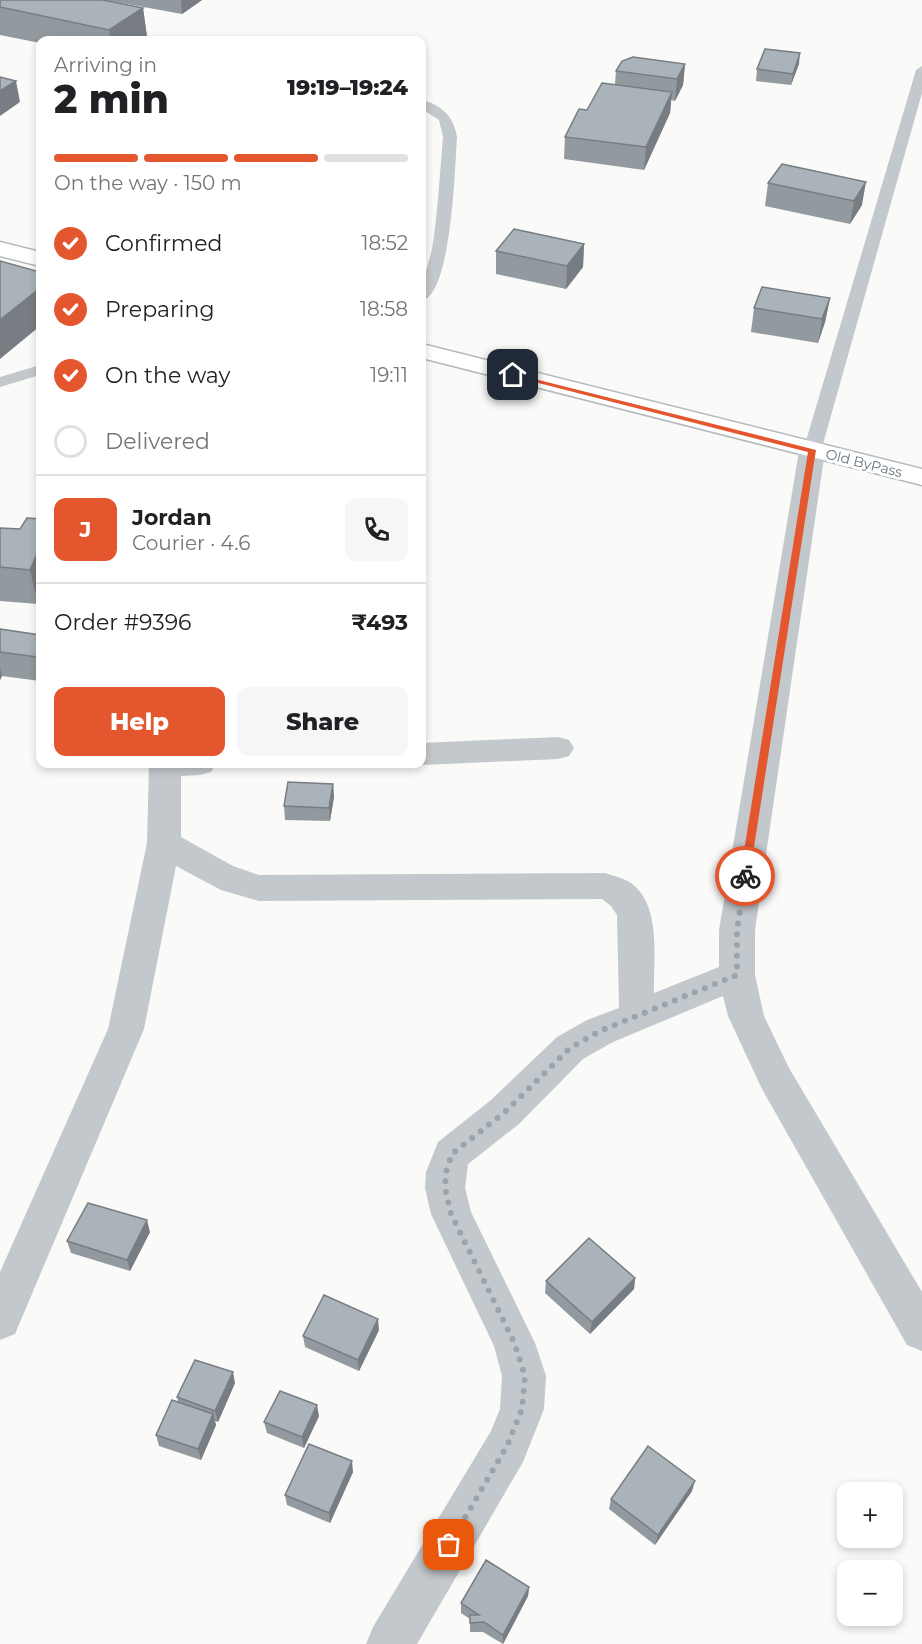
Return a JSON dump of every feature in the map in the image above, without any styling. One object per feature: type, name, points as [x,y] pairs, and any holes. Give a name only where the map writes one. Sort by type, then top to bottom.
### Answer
[{"type":"main road","points":[[0,249],[36,258]]},
{"type":"main road","name":"Old ByPass","points":[[426,352],[922,477]]},
{"type":"street","points":[[812,450],[737,930],[737,975],[746,1016],[775,1078],[922,1331]]},
{"type":"street","points":[[426,754],[558,748]]},
{"type":"street","points":[[0,1320],[126,1029],[164,843],[176,768]]},
{"type":"street","points":[[164,843],[236,884],[259,888],[605,886],[619,891],[628,901],[634,915],[637,1016]]},
{"type":"street","points":[[390,1644],[507,1446],[522,1409],[525,1376],[514,1342],[451,1214],[445,1188],[446,1172],[452,1154],[505,1112],[570,1048],[600,1031],[737,975]]},
{"type":"lane","points":[[812,450],[922,70]]},
{"type":"lane","points":[[426,106],[442,114],[449,123],[450,137],[441,243],[437,264],[426,287]]},
{"type":"lane","points":[[0,382],[36,371]]},
{"type":"building","points":[[0,0],[103,0],[143,8],[109,30],[0,7]]},
{"type":"building","points":[[765,49],[800,53],[793,74],[757,69]]},
{"type":"building","points":[[633,57],[685,64],[677,79],[616,71],[622,61]]},
{"type":"building","points":[[0,77],[16,81],[0,91]]},
{"type":"building","points":[[602,83],[672,92],[646,147],[565,137],[579,109],[587,110]]},
{"type":"building","points":[[782,164],[866,182],[854,201],[768,183]]},
{"type":"building","points":[[514,229],[584,244],[567,266],[496,251]]},
{"type":"building","points":[[0,261],[36,271],[36,291],[0,320]]},
{"type":"building","points":[[762,287],[830,298],[822,319],[754,308]]},
{"type":"building","points":[[27,518],[36,519],[36,556],[30,570],[0,567],[0,528],[20,529]]},
{"type":"building","points":[[0,629],[36,634],[36,657],[0,652]]},
{"type":"building","points":[[288,782],[333,784],[329,808],[284,806]]},
{"type":"building","points":[[88,1203],[147,1220],[127,1260],[67,1241]]},
{"type":"building","points":[[589,1238],[635,1278],[592,1322],[546,1281]]},
{"type":"building","points":[[324,1295],[378,1319],[358,1360],[303,1336]]},
{"type":"building","points":[[195,1360],[233,1372],[215,1411],[177,1397]]},
{"type":"building","points":[[280,1391],[317,1405],[302,1437],[264,1422]]},
{"type":"building","points":[[172,1400],[213,1414],[198,1449],[156,1435]]},
{"type":"building","points":[[309,1444],[352,1461],[329,1513],[285,1495]]},
{"type":"building","points":[[648,1446],[695,1481],[658,1535],[611,1499]]},
{"type":"building","points":[[486,1560],[529,1587],[503,1635],[484,1622],[470,1623],[470,1615],[479,1615],[461,1603]]},
{"type":"way so far","points":[[449,1545],[507,1446],[522,1409],[525,1376],[514,1342],[451,1214],[445,1188],[446,1172],[452,1154],[505,1112],[570,1048],[600,1031],[737,975],[737,930],[745,876]]},
{"type":"route","points":[[513,375],[812,450],[745,876]]}]
